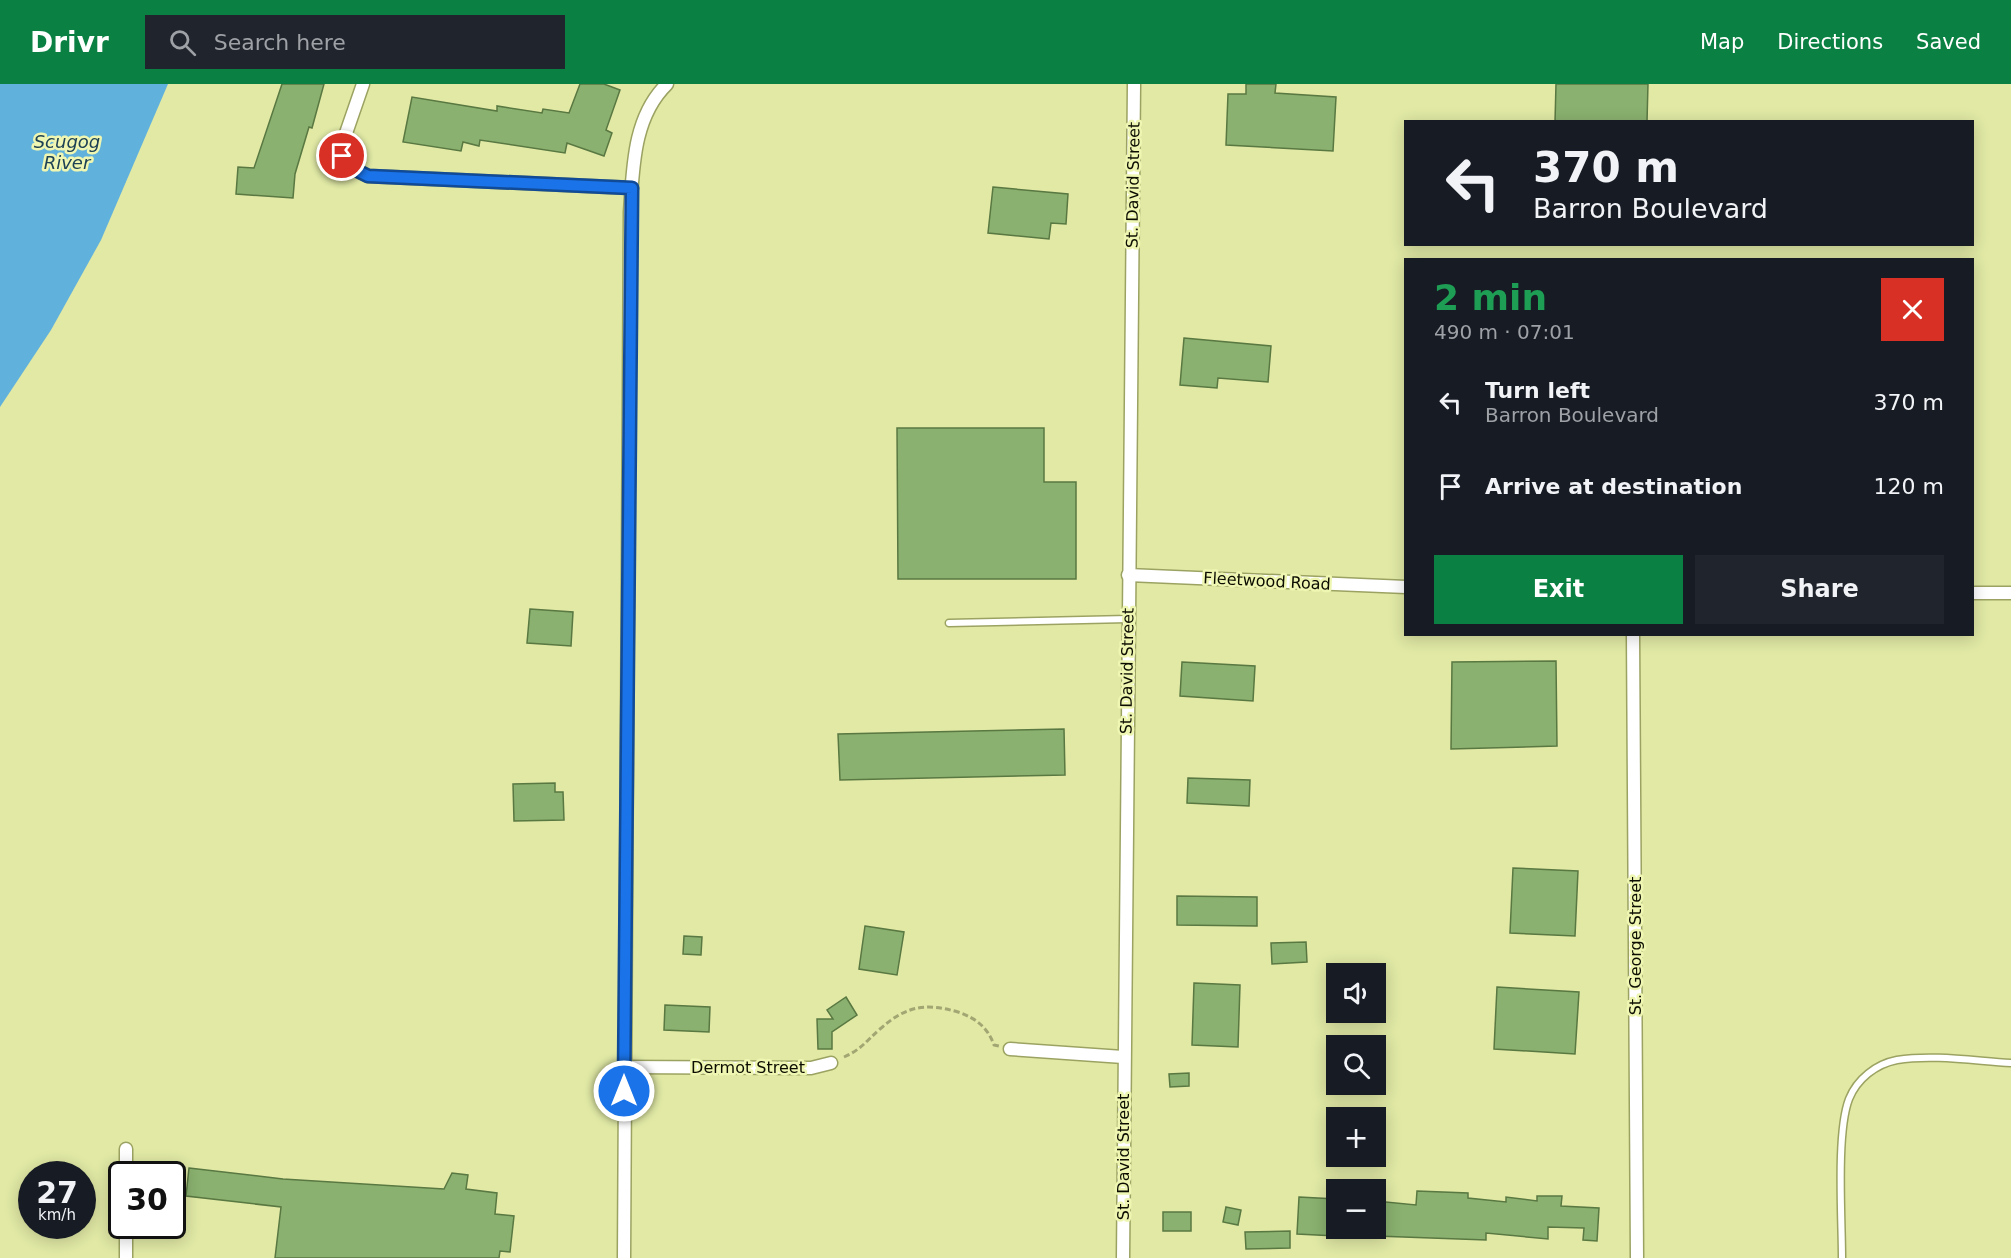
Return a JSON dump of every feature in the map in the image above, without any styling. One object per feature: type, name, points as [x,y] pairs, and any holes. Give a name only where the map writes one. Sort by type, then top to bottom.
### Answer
[{"type":"street","points":[[363,84],[344,139],[342,156],[350,167],[368,176],[632,188]]},
{"type":"street","points":[[624,1258],[632,188],[641,125],[667,84]]},
{"type":"street","name":"St. David Street","points":[[1123,1258],[1123,1057],[1134,84]]},
{"type":"street","name":"Fleetwood Road","points":[[1128,575],[1404,587]]},
{"type":"street","points":[[1974,593],[2011,593]]},
{"type":"street","name":"St. George Street","points":[[1633,636],[1637,1258]]},
{"type":"street","points":[[1010,1049],[1123,1057]]},
{"type":"street","name":"Dermot Street","points":[[624,1068],[811,1068],[831,1063]]},
{"type":"street","points":[[126,1149],[126,1161]]},
{"type":"street","points":[[126,1239],[126,1258]]},
{"type":"lane","points":[[949,623],[1128,619]]},
{"type":"lane","points":[[1842,1258],[1844,1122],[1850,1098],[1862,1079],[1878,1066],[1897,1060],[2011,1063]]},
{"type":"path","points":[[831,1063],[860,1050],[880,1029],[901,1013],[932,1005],[963,1014],[988,1029],[994,1045],[1010,1049]]},
{"type":"water","name":"Scugog River","points":[[0,84],[168,84],[101,240],[51,330],[0,407]]},
{"type":"building","points":[[282,84],[324,84],[312,128],[309,127],[295,174],[293,198],[236,194],[238,167],[254,168]]},
{"type":"building","points":[[580,84],[604,84],[620,90],[606,130],[612,133],[604,156],[567,143],[565,153],[480,140],[479,146],[463,142],[461,151],[403,142],[412,97],[497,111],[497,106],[542,113],[543,109],[569,113]]},
{"type":"building","points":[[1246,84],[1276,84],[1275,93],[1336,97],[1333,151],[1226,145],[1228,94],[1246,94]]},
{"type":"building","points":[[1556,84],[1648,84],[1647,120],[1555,120]]},
{"type":"building","points":[[993,187],[1068,194],[1066,224],[1051,223],[1049,239],[988,233]]},
{"type":"building","points":[[1184,338],[1271,346],[1268,382],[1218,378],[1217,388],[1180,385]]},
{"type":"building","points":[[897,428],[1044,428],[1044,482],[1076,482],[1076,579],[898,579]]},
{"type":"building","points":[[530,609],[573,612],[571,646],[527,643]]},
{"type":"building","points":[[1556,661],[1557,746],[1451,749],[1452,662]]},
{"type":"building","points":[[1182,662],[1255,666],[1253,701],[1180,696]]},
{"type":"building","points":[[1064,729],[1065,775],[840,780],[838,734]]},
{"type":"building","points":[[1188,778],[1250,780],[1249,806],[1187,803]]},
{"type":"building","points":[[555,783],[555,792],[563,792],[564,820],[514,821],[513,784]]},
{"type":"building","points":[[1513,868],[1578,871],[1575,936],[1510,933]]},
{"type":"building","points":[[1177,896],[1257,897],[1257,926],[1177,925]]},
{"type":"building","points":[[865,926],[904,932],[897,975],[859,969]]},
{"type":"building","points":[[684,936],[702,937],[701,955],[683,954]]},
{"type":"building","points":[[1306,942],[1307,962],[1272,964],[1271,943]]},
{"type":"building","points":[[1194,983],[1240,985],[1238,1047],[1192,1045]]},
{"type":"building","points":[[1497,987],[1579,992],[1575,1054],[1494,1049]]},
{"type":"building","points":[[846,997],[857,1015],[832,1032],[832,1049],[818,1049],[817,1019],[833,1019],[827,1010]]},
{"type":"building","points":[[665,1005],[710,1007],[709,1032],[664,1030]]},
{"type":"building","points":[[1189,1073],[1189,1086],[1170,1087],[1169,1074]]},
{"type":"building","points":[[189,1168],[283,1179],[444,1189],[452,1173],[468,1175],[466,1189],[497,1193],[495,1214],[514,1216],[510,1252],[500,1251],[499,1258],[275,1258],[281,1207],[186,1196]]},
{"type":"building","points":[[1417,1191],[1468,1193],[1468,1198],[1506,1202],[1506,1197],[1537,1201],[1537,1196],[1562,1196],[1561,1206],[1599,1208],[1597,1241],[1583,1240],[1584,1228],[1548,1227],[1548,1239],[1486,1233],[1486,1240],[1386,1236],[1386,1202],[1416,1205]]},
{"type":"building","points":[[1299,1197],[1326,1198],[1326,1235],[1297,1234]]},
{"type":"building","points":[[1226,1207],[1241,1210],[1238,1225],[1223,1222]]},
{"type":"building","points":[[1163,1212],[1191,1212],[1191,1231],[1163,1231]]},
{"type":"building","points":[[1290,1231],[1290,1248],[1246,1249],[1245,1232]]},
{"type":"route","points":[[342,156],[350,167],[368,176],[632,188],[624,1091]]}]
